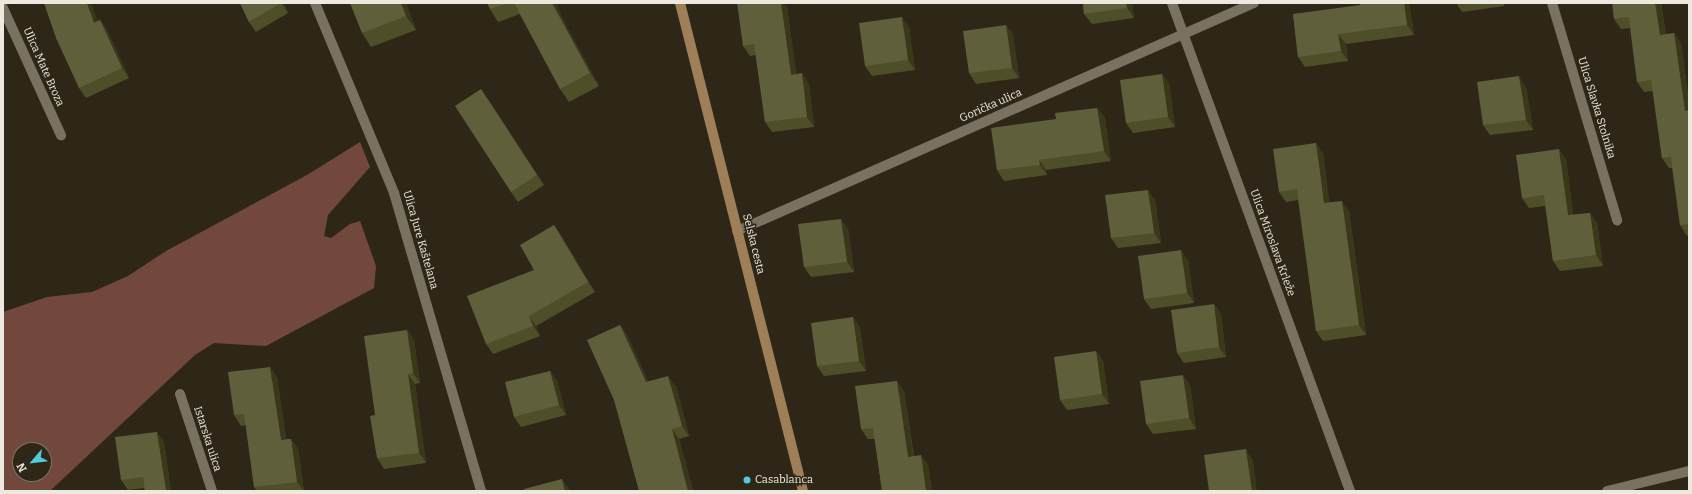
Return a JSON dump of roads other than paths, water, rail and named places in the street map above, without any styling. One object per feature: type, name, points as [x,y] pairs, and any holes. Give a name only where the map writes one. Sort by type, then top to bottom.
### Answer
[{"type":"main road","name":"Selska cesta","points":[[680,3],[803,491]]},
{"type":"street","name":"Ulica Jure Kaštelana","points":[[315,3],[394,192],[481,491]]},
{"type":"street","name":"Ulica Miroslava Krleže","points":[[1172,3],[1350,491]]},
{"type":"street","name":"Gorička ulica","points":[[737,231],[1254,3]]},
{"type":"street","name":"Ulica Slavka Stolnika","points":[[1552,3],[1617,220]]},
{"type":"street","name":"Ulica Mate Broza","points":[[3,8],[61,135]]},
{"type":"street","name":"Istarska ulica","points":[[180,394],[212,491]]},
{"type":"street","points":[[1607,491],[1689,471]]},
{"type":"place","name":"Casablanca","points":[[747,480]]}]
